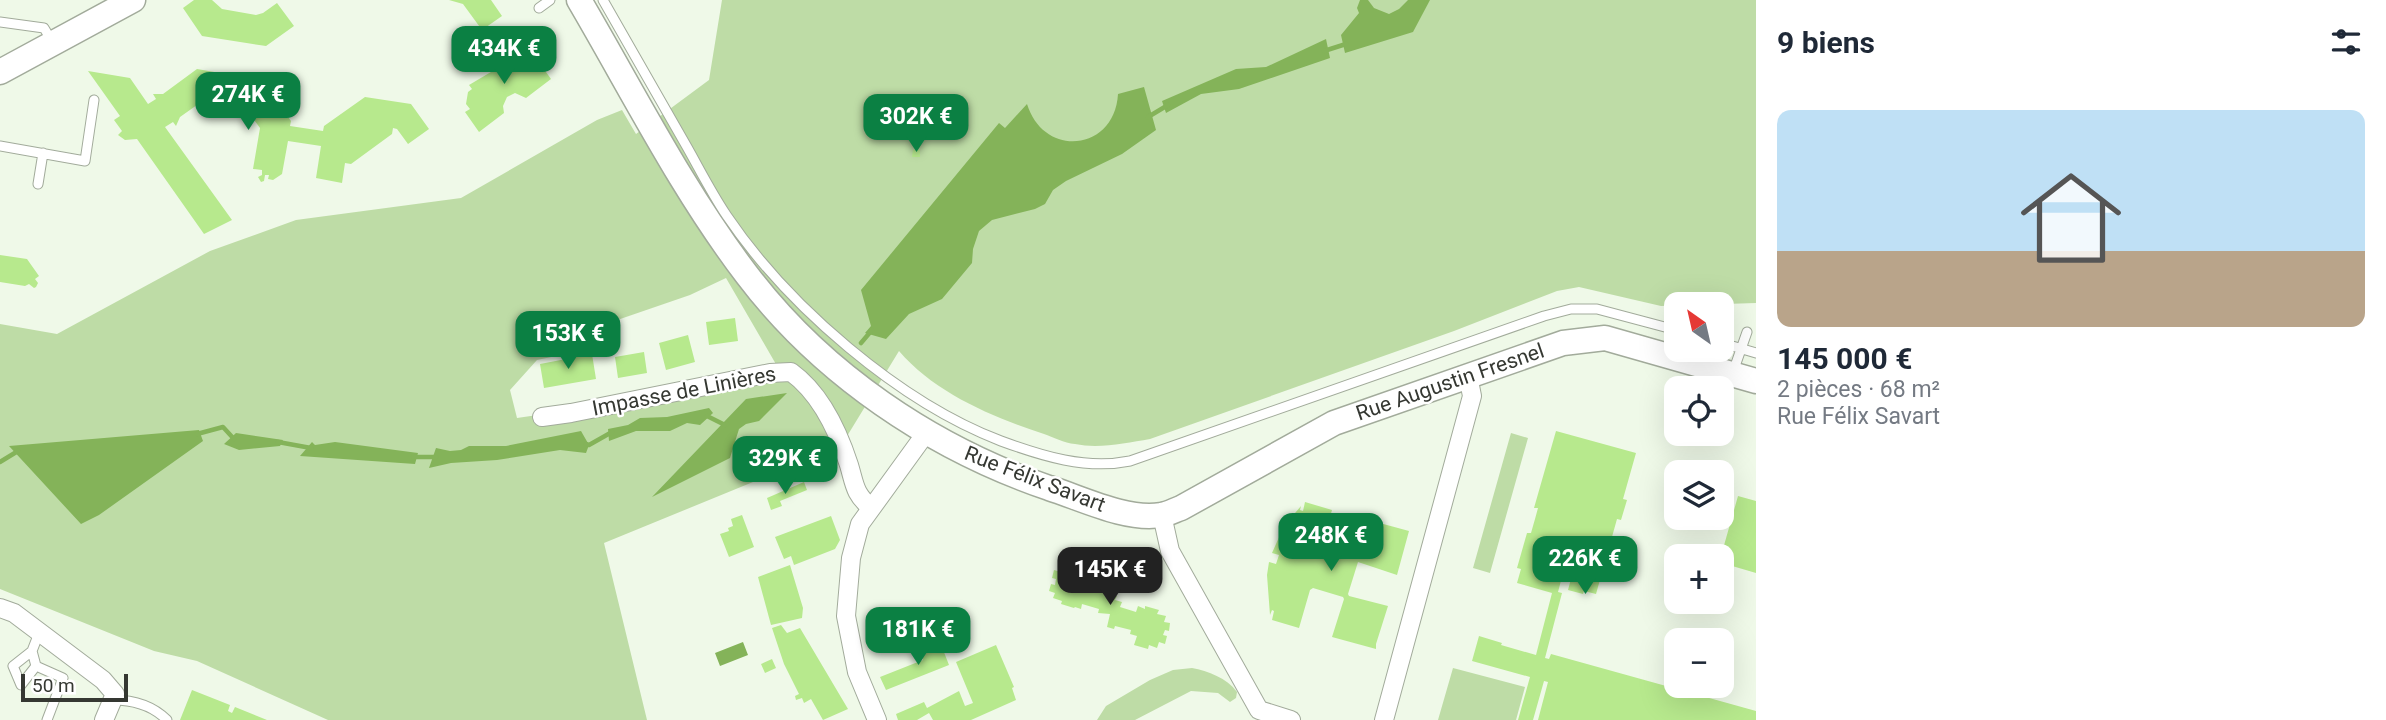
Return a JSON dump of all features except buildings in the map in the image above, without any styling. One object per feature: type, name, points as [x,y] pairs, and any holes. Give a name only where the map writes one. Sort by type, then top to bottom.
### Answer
[{"type":"street","points":[[0,72],[132,0]]},
{"type":"street","name":"Rue Félix Savart","points":[[579,0],[714,230],[763,296],[821,355],[868,377],[926,433],[977,459],[1027,480],[1128,514],[1162,515]]},
{"type":"street","name":"Rue Augustin Fresnel","points":[[1162,515],[1203,497],[1334,423],[1563,342],[1605,338],[1756,382]]},
{"type":"street","name":"Impasse de Linières","points":[[542,417],[770,373],[792,372],[812,388],[825,410],[849,464],[854,488],[871,508]]},
{"type":"street","points":[[1384,720],[1472,396],[1468,376]]},
{"type":"street","points":[[877,720],[858,673],[846,617],[848,583],[856,535],[871,508],[926,433]]},
{"type":"street","points":[[1162,515],[1170,551],[1259,710],[1291,720]]},
{"type":"street","points":[[0,608],[15,613],[103,680],[115,694],[104,720]]},
{"type":"lane","points":[[539,8],[550,0]]},
{"type":"lane","points":[[603,0],[726,214],[776,279],[837,337],[868,377],[972,430],[1049,456],[1091,465],[1129,461],[1571,309],[1597,309],[1664,327]]},
{"type":"lane","points":[[0,22],[44,29],[53,43]]},
{"type":"lane","points":[[0,146],[85,161],[94,100]]},
{"type":"lane","points":[[38,184],[43,153]]},
{"type":"lane","points":[[1732,374],[1747,332]]},
{"type":"lane","points":[[1734,346],[1756,353]]},
{"type":"lane","points":[[36,666],[21,685],[13,666],[32,651],[39,633]]},
{"type":"lane","points":[[32,651],[36,666]]},
{"type":"lane","points":[[36,666],[63,678],[47,720]]},
{"type":"lane","points":[[113,699],[131,700],[160,713],[167,720]]},
{"type":"shaded area","points":[[722,0],[1756,0],[1756,303],[1734,304],[1734,292],[1664,292],[1664,306],[1661,306],[1579,287],[1557,291],[1454,331],[1150,439],[1103,446],[1067,442],[1004,420],[947,391],[913,366],[899,351],[841,446],[604,543],[647,720],[328,720],[197,661],[154,651],[0,589],[0,324],[57,334],[210,251],[296,220],[461,198],[597,120],[622,110],[636,134],[709,80]],"holes":[[[726,278],[777,366],[572,410],[517,418],[510,390],[537,360],[599,347],[594,328],[690,295]]]},
{"type":"shaded area","points":[[1360,0],[1368,0],[1374,8],[1389,14],[1408,0],[1430,0],[1413,32],[1345,53],[1341,35],[1359,13],[1357,8]]},
{"type":"shaded area","points":[[1326,39],[1330,58],[1239,89],[1201,94],[1166,113],[1162,101],[1236,69],[1266,67]]},
{"type":"shaded area","points":[[1144,87],[1156,130],[1122,154],[1066,181],[1053,190],[1045,204],[992,220],[979,231],[972,263],[942,299],[909,314],[886,339],[865,333],[871,326],[861,290],[999,123],[1005,128],[1027,104],[1036,122],[1048,134],[1062,140],[1078,141],[1092,137],[1105,127],[1114,113],[1118,94]]},
{"type":"shaded area","points":[[787,393],[759,421],[739,429],[730,458],[652,497],[746,399]]},
{"type":"shaded area","points":[[709,408],[713,413],[700,425],[687,423],[670,431],[636,431],[609,441],[608,429],[628,425],[640,418],[667,417]]},
{"type":"shaded area","points":[[199,430],[203,441],[99,515],[81,524],[9,446]]},
{"type":"shaded area","points":[[581,431],[589,445],[586,453],[560,450],[429,468],[436,448],[450,451],[469,446],[506,446]]},
{"type":"shaded area","points":[[236,433],[283,440],[280,446],[239,450],[224,444]]},
{"type":"shaded area","points":[[1511,433],[1528,438],[1490,573],[1473,568]]},
{"type":"shaded area","points":[[312,442],[315,445],[335,442],[418,453],[415,464],[300,456]]},
{"type":"shaded area","points":[[743,642],[748,655],[720,666],[715,653]]},
{"type":"shaded area","points":[[1192,668],[1223,679],[1237,692],[1236,698],[1230,702],[1218,693],[1191,691],[1135,720],[1097,720],[1106,706],[1150,680],[1173,670]]},
{"type":"shaded area","points":[[1453,668],[1525,687],[1516,720],[1438,720]]},
{"type":"waterway","points":[[1324,51],[1346,44]]},
{"type":"waterway","points":[[1148,117],[1168,105]]},
{"type":"waterway","points":[[861,343],[872,330]]},
{"type":"waterway","points":[[707,416],[727,424]]},
{"type":"waterway","points":[[197,434],[223,427],[234,439]]},
{"type":"waterway","points":[[586,444],[589,445],[612,432]]},
{"type":"waterway","points":[[278,442],[311,448]]},
{"type":"waterway","points":[[0,462],[18,451]]},
{"type":"waterway","points":[[413,457],[436,457]]}]
